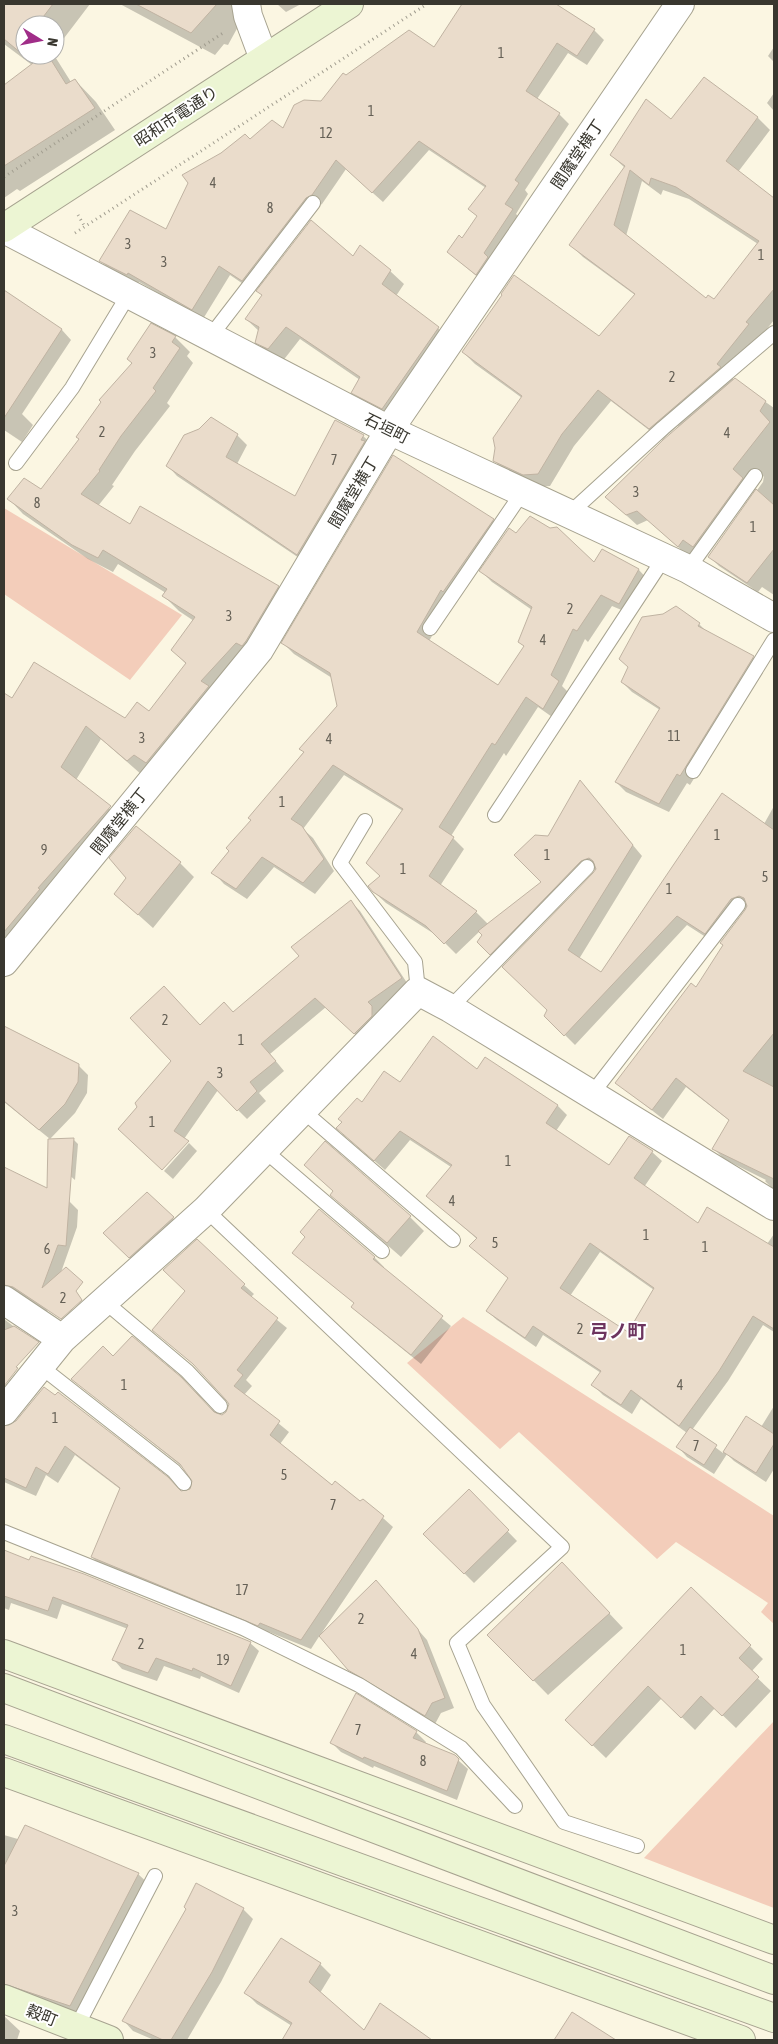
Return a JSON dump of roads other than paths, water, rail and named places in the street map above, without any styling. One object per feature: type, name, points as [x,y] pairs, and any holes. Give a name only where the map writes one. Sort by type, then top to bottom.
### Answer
[{"type":"street","points":[[246,4],[264,59]]},
{"type":"street","name":"昭和市電通り","points":[[4,229],[349,4]]},
{"type":"street","name":"閻魔堂横丁","points":[[4,962],[260,650],[389,430],[680,4]]},
{"type":"street","name":"石垣町","points":[[4,229],[389,430],[676,563],[774,618]]},
{"type":"street","points":[[4,1410],[62,1339],[206,1210],[418,991],[450,1008],[774,1206]]},
{"type":"street","points":[[4,1300],[62,1339]]},
{"type":"street","points":[[4,1654],[774,1940]]},
{"type":"street","points":[[4,1688],[774,1980]]},
{"type":"street","points":[[4,1739],[774,2018]]},
{"type":"street","points":[[4,1772],[741,2040]]},
{"type":"street","name":"穀町","points":[[4,1999],[96,2036]]},
{"type":"lane","points":[[210,337],[313,203]]},
{"type":"lane","points":[[16,463],[72,388],[128,294]]},
{"type":"lane","points":[[569,514],[663,428],[774,333]]},
{"type":"lane","points":[[495,814],[676,563],[755,476]]},
{"type":"lane","points":[[430,628],[522,493]]},
{"type":"lane","points":[[692,771],[774,640]]},
{"type":"lane","points":[[365,821],[340,863],[415,962],[418,991]]},
{"type":"lane","points":[[450,1008],[587,867]]},
{"type":"lane","points":[[591,1095],[738,905]]},
{"type":"lane","points":[[302,1110],[453,1240]]},
{"type":"lane","points":[[264,1150],[382,1251]]},
{"type":"lane","points":[[206,1210],[562,1547],[457,1643],[483,1705],[564,1822],[637,1846]]},
{"type":"lane","points":[[104,1301],[186,1371],[220,1406]]},
{"type":"lane","points":[[40,1366],[174,1472],[184,1483]]},
{"type":"lane","points":[[4,1532],[244,1628],[359,1685],[461,1748],[515,1806]]},
{"type":"lane","points":[[96,2036],[155,1876]]},
{"type":"district","name":"弓ノ町","points":[[618,1331]]}]
